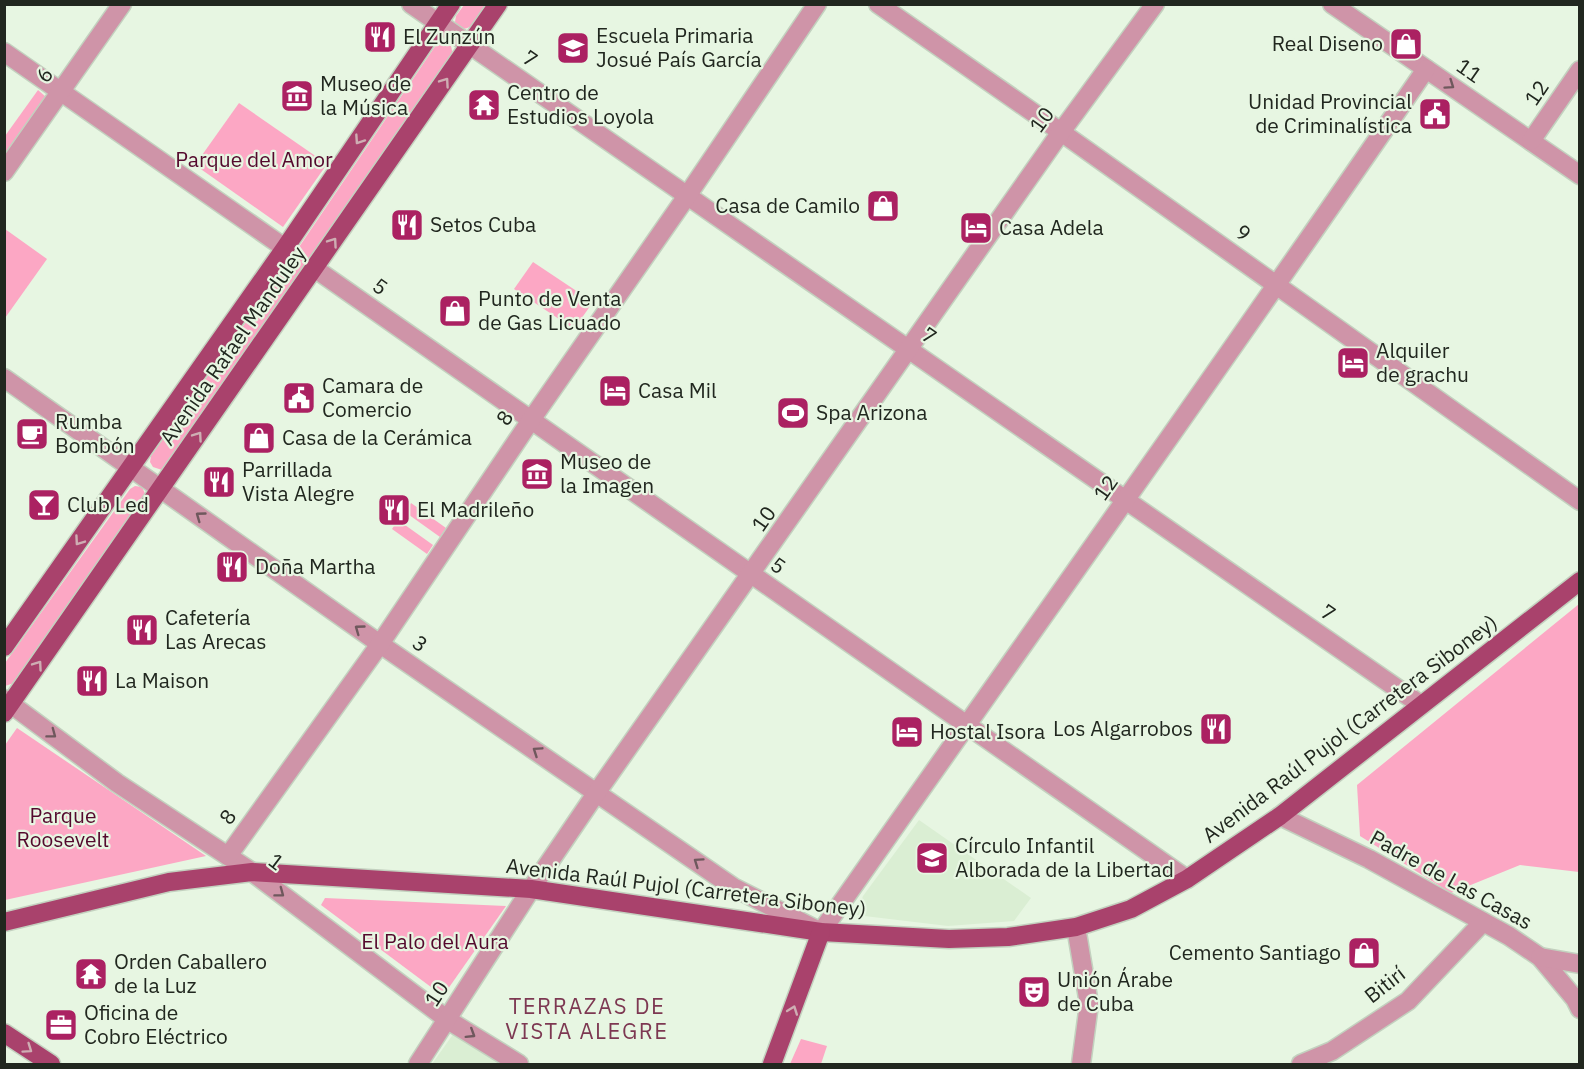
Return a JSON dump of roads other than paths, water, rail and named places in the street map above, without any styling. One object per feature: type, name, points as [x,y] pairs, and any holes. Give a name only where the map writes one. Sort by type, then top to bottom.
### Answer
[{"type":"main road","name":"Avenida Rafael Manduley","points":[[4,647],[285,248],[451,4]]},
{"type":"main road","name":"Avenida Rafael Manduley","points":[[7,705],[162,488],[498,4]]},
{"type":"main road","name":"Avenida Raúl Pujol (Carretera Siboney)","points":[[4,922],[169,882],[252,872],[531,889],[821,932],[949,939],[1008,937],[1076,927],[1131,909],[1187,879],[1280,816],[1580,580]]},
{"type":"main road","points":[[772,1065],[821,932]]},
{"type":"main road","points":[[4,1032],[51,1065]]},
{"type":"street","name":"6","points":[[4,172],[122,4]]},
{"type":"street","name":"7","points":[[411,4],[1421,705]]},
{"type":"street","name":"8","points":[[228,856],[380,644],[817,4]]},
{"type":"street","name":"9","points":[[878,4],[1580,501]]},
{"type":"street","name":"10","points":[[417,1065],[597,792],[752,575],[1061,132],[1155,4]]},
{"type":"street","name":"11","points":[[1332,4],[1580,175]]},
{"type":"street","points":[[4,52],[285,248]]},
{"type":"street","name":"12","points":[[821,932],[1278,286],[1426,69]]},
{"type":"street","name":"12","points":[[1531,141],[1580,70]]},
{"type":"street","name":"5","points":[[314,268],[1187,879]]},
{"type":"street","name":"3","points":[[4,378],[380,644],[733,887],[821,932]]},
{"type":"street","name":"1","points":[[7,705],[117,783],[252,872],[448,1020],[519,1065]]},
{"type":"street","name":"Padre de Las Casas","points":[[1280,816],[1369,859],[1509,936],[1540,957],[1575,999],[1580,1009]]},
{"type":"street","name":"Bitirí","points":[[1301,1065],[1332,1051],[1408,1001],[1483,922]]},
{"type":"street","points":[[1076,927],[1089,1004],[1081,1065]]},
{"type":"street","points":[[1540,957],[1580,964]]},
{"type":"place","name":"El Zunzún","points":[[380,37]]},
{"type":"place","name":"Real Diseno","points":[[1406,44]]},
{"type":"place","name":"Escuela Primaria Josué País García","points":[[573,48]]},
{"type":"place","name":"Museo de la Música","points":[[297,96]]},
{"type":"place","name":"Centro de Estudios Loyola","points":[[484,105]]},
{"type":"place","name":"Unidad Provincial de Criminalística","points":[[1435,114]]},
{"type":"place","name":"Casa de Camilo","points":[[883,206]]},
{"type":"place","name":"Setos Cuba","points":[[407,225]]},
{"type":"place","name":"Casa Adela","points":[[976,228]]},
{"type":"place","name":"Punto de Venta de Gas Licuado","points":[[455,311]]},
{"type":"place","name":"Alquiler de grachu","points":[[1353,363]]},
{"type":"place","name":"Casa Mil","points":[[615,391]]},
{"type":"place","name":"Camara de Comercio","points":[[299,398]]},
{"type":"place","name":"Spa Arizona","points":[[793,413]]},
{"type":"place","name":"Rumba Bombón","points":[[32,434]]},
{"type":"place","name":"Casa de la Cerámica","points":[[259,438]]},
{"type":"place","name":"Museo de la Imagen","points":[[537,474]]},
{"type":"place","name":"Parrillada Vista Alegre","points":[[219,482]]},
{"type":"place","name":"Club Led","points":[[44,505]]},
{"type":"place","name":"El Madrileño","points":[[394,510]]},
{"type":"place","name":"Doña Martha","points":[[232,567]]},
{"type":"place","name":"Cafetería Las Arecas","points":[[142,630]]},
{"type":"place","name":"La Maison","points":[[92,681]]},
{"type":"place","name":"Los Algarrobos","points":[[1216,729]]},
{"type":"place","name":"Hostal Isora","points":[[907,732]]},
{"type":"place","name":"Círculo Infantil Alborada de la Libertad","points":[[932,858]]},
{"type":"place","name":"Cemento Santiago","points":[[1364,953]]},
{"type":"place","name":"Orden Caballero de la Luz","points":[[91,974]]},
{"type":"place","name":"Unión Árabe de Cuba","points":[[1034,992]]},
{"type":"place","name":"Oficina de Cobro Eléctrico","points":[[61,1025]]},
{"type":"district","name":"TERRAZAS DE VISTA ALEGRE","points":[[587,1018]]},
{"type":"park label","name":"Parque del Amor","points":[[254,160]]},
{"type":"park label","name":"Parque Roosevelt","points":[[63,828]]},
{"type":"park label","name":"El Palo del Aura","points":[[435,942]]}]
